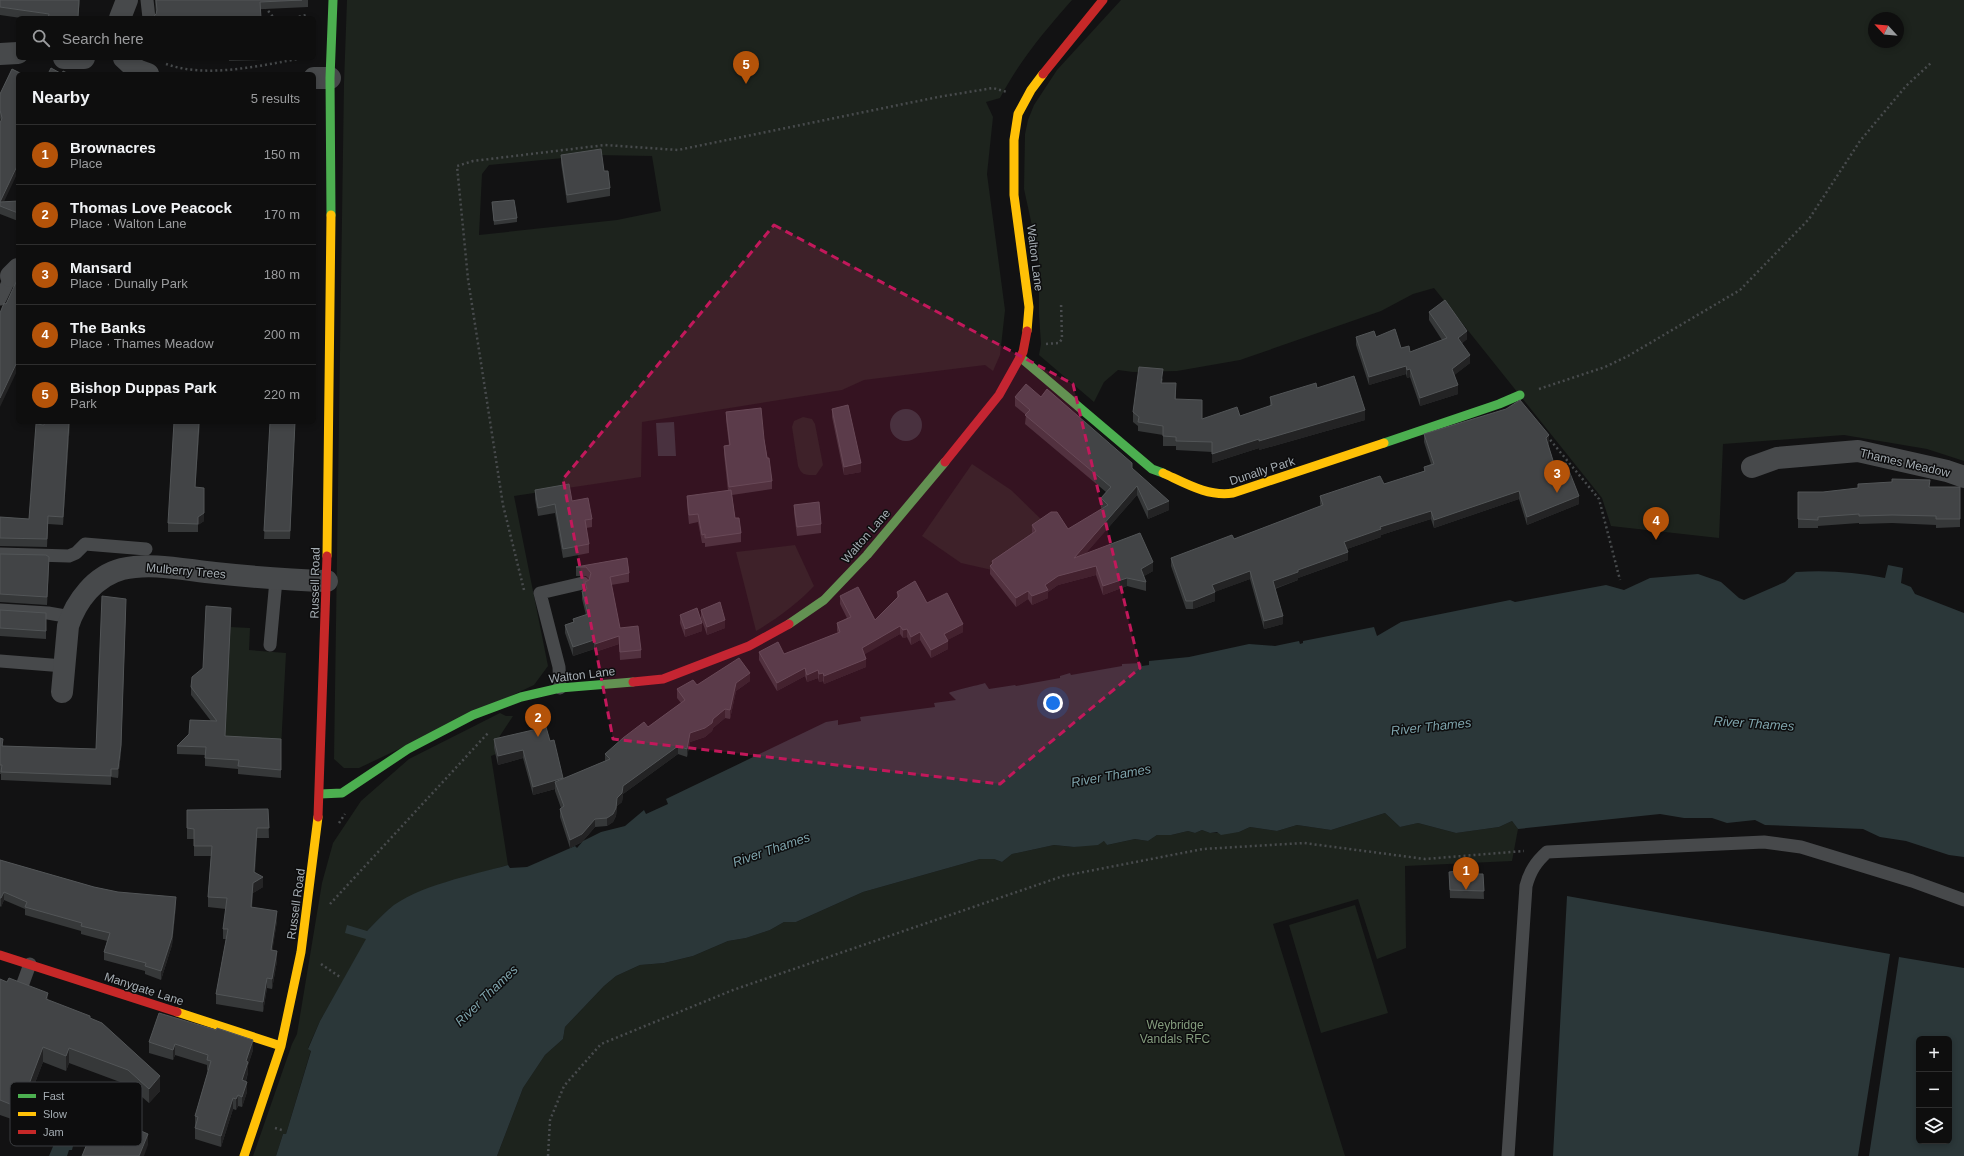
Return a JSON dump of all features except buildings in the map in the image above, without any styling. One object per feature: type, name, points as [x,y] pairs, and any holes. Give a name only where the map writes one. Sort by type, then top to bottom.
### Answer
[{"type":"main road","name":"Russell Road","points":[[244,1156],[281,1046],[301,952],[313,866],[320,794],[327,581],[331,222],[322,78],[333,0]]},
{"type":"main road","name":"Walton Lane","points":[[320,794],[342,793],[408,749],[473,715],[521,697],[560,688],[663,679],[749,646],[783,628],[824,600],[867,554],[967,436],[999,395],[1020,357],[1025,342],[1029,307],[1021,237],[1014,195],[1014,140],[1018,114],[1031,90],[1103,0]]},
{"type":"main road","name":"Dunally Park","points":[[1020,357],[1152,469],[1221,495],[1233,493],[1471,414],[1520,395]]},
{"type":"main road","name":"Manygate Lane","points":[[0,955],[281,1046]]},
{"type":"street","points":[[121,16],[127,0]]},
{"type":"street","points":[[0,54],[16,53]]},
{"type":"street","points":[[125,60],[128,64],[137,70],[156,68]]},
{"type":"street","name":"Thames Meadow","points":[[1752,467],[1777,458],[1858,451],[1947,471],[1964,477]]},
{"type":"street","name":"Mulberry Trees","points":[[62,692],[68,626],[71,617],[80,601],[98,580],[121,569],[147,566],[276,580],[327,581]]},
{"type":"lane","points":[[147,0],[149,16]]},
{"type":"lane","points":[[0,299],[15,272]]},
{"type":"lane","points":[[0,554],[68,556],[76,553],[86,544],[146,549]]},
{"type":"lane","points":[[116,546],[121,569]]},
{"type":"lane","points":[[270,645],[276,580]]},
{"type":"lane","points":[[560,688],[559,667],[540,593],[583,583]]},
{"type":"lane","points":[[0,610],[48,613],[71,617]]},
{"type":"lane","points":[[0,661],[64,666]]},
{"type":"lane","points":[[1508,1156],[1526,886],[1529,874],[1536,862],[1547,852],[1764,842],[1801,846],[1912,881],[1964,900]]},
{"type":"lane","points":[[8,984],[28,988],[30,964]]},
{"type":"path","points":[[261,5],[265,7],[272,16]]},
{"type":"path","points":[[302,16],[306,15]]},
{"type":"path","points":[[156,68],[215,71],[290,60]]},
{"type":"path","points":[[1520,395],[1605,367],[1628,356],[1740,290],[1808,219],[1860,141],[1906,86],[1932,62]]},
{"type":"path","points":[[543,604],[524,591],[503,505],[468,279],[457,166],[473,161],[605,145],[678,150],[938,97],[993,88],[1014,94]]},
{"type":"path","points":[[1025,342],[1052,345],[1059,343],[1062,339],[1061,302]]},
{"type":"path","points":[[1544,432],[1599,499],[1620,580]]},
{"type":"path","points":[[329,905],[489,732]]},
{"type":"path","points":[[548,1156],[550,1120],[564,1086],[601,1044],[733,990],[1063,876],[1204,849],[1304,843],[1425,859],[1521,852],[1547,852]]},
{"type":"path","points":[[320,964],[340,977]]},
{"type":"highlighted area","points":[[774,225],[1073,384],[1140,668],[1000,784],[613,739],[563,479]]},
{"type":"green space","points":[[347,0],[1072,0],[1024,59],[1000,98],[986,102],[993,117],[987,174],[1005,310],[1000,355],[993,371],[985,365],[864,380],[842,390],[642,422],[641,477],[514,496],[548,666],[534,685],[359,768],[344,768],[334,759],[344,83]],"holes":[[[595,155],[652,156],[661,211],[617,220],[479,235],[482,174],[489,165]]]},
{"type":"green space","points":[[1121,0],[1964,0],[1964,461],[1927,449],[1844,435],[1723,444],[1719,538],[1611,526],[1602,498],[1434,288],[1413,294],[1381,311],[1240,360],[1177,371],[1133,372],[1118,370],[1104,382],[1094,402],[1039,355],[1041,344],[1039,314],[1039,258],[1024,189],[1025,134],[1028,120],[1034,105],[1057,70]]},
{"type":"green space","points":[[803,417],[812,419],[815,424],[823,465],[816,475],[801,472],[798,466],[792,427],[794,421]]},
{"type":"green space","points":[[972,464],[1011,490],[1046,524],[992,570],[961,563],[922,536]]},
{"type":"green space","points":[[795,545],[814,586],[787,610],[756,631],[736,552]]},
{"type":"green space","points":[[230,627],[250,628],[249,650],[286,653],[281,748],[225,739]]},
{"type":"green space","points":[[500,713],[506,716],[513,716],[494,745],[496,754],[491,756],[508,865],[445,883],[390,908],[367,931],[367,939],[320,1021],[308,1048],[311,1050],[286,1134],[283,1134],[276,1156],[253,1156],[292,1044],[297,1034],[322,883],[333,843],[361,801],[409,759]]},
{"type":"green space","name":"Weybridge Vandals RFC","points":[[1385,813],[1400,827],[1418,823],[1456,833],[1499,827],[1512,821],[1518,829],[1512,861],[1405,866],[1406,948],[1377,959],[1358,899],[1273,924],[1345,1156],[497,1156],[523,1088],[545,1055],[563,1039],[565,1027],[604,986],[616,976],[640,965],[664,963],[693,956],[728,941],[746,938],[770,930],[784,922],[796,922],[863,892],[980,859],[994,859],[1002,862],[1012,854],[1054,845],[1074,847],[1105,841],[1107,845],[1135,839],[1148,841],[1157,835],[1171,835],[1188,831],[1195,833],[1202,830],[1210,833],[1239,832],[1250,827],[1277,831],[1297,825],[1331,830]]},
{"type":"green space","points":[[1355,905],[1388,1013],[1321,1033],[1289,925]]},
{"type":"water","points":[[903,409],[909,409],[919,416],[922,425],[921,431],[915,438],[909,441],[903,441],[893,434],[890,428],[890,422],[897,412]]},
{"type":"water","points":[[674,422],[676,456],[658,456],[656,423]]},
{"type":"water","name":"River Thames","points":[[1888,565],[1903,568],[1901,583],[1911,587],[1915,594],[1964,613],[1964,857],[1949,855],[1906,841],[1880,837],[1863,829],[1765,825],[1755,820],[1727,823],[1712,818],[1684,818],[1660,814],[1518,829],[1512,821],[1499,827],[1456,833],[1418,823],[1400,827],[1385,813],[1331,830],[1297,825],[1277,831],[1250,827],[1239,832],[1221,835],[1217,832],[1210,833],[1202,830],[1195,833],[1188,831],[1171,835],[1157,835],[1148,841],[1135,839],[1107,845],[1104,841],[1098,845],[1074,847],[1054,845],[1012,854],[1002,862],[994,859],[980,859],[863,892],[796,922],[784,922],[770,930],[746,938],[728,941],[693,956],[664,963],[640,965],[616,976],[604,986],[565,1027],[563,1039],[545,1055],[523,1088],[497,1156],[276,1156],[283,1134],[286,1134],[311,1051],[308,1049],[320,1021],[366,939],[345,933],[347,925],[367,931],[380,917],[400,901],[429,888],[462,877],[508,865],[510,868],[527,867],[575,846],[577,848],[583,841],[601,832],[625,826],[644,810],[646,814],[668,804],[666,799],[826,722],[838,720],[838,725],[861,721],[860,717],[935,707],[934,703],[956,700],[949,693],[951,692],[985,683],[989,689],[1016,686],[1060,678],[1060,676],[1070,673],[1071,675],[1122,666],[1122,664],[1141,663],[1142,666],[1149,665],[1149,661],[1189,657],[1249,644],[1275,646],[1299,641],[1300,644],[1303,643],[1303,641],[1374,627],[1377,636],[1401,622],[1510,600],[1515,602],[1606,585],[1624,590],[1650,578],[1698,574],[1721,582],[1739,598],[1744,600],[1785,582],[1796,572],[1841,572],[1885,578]]},
{"type":"water","points":[[1567,896],[1890,954],[1858,1156],[1553,1156]]},
{"type":"water","points":[[1899,957],[1964,968],[1964,1156],[1869,1156]]},
{"type":"water","points":[[53,1146],[73,1146],[72,1150],[69,1150],[67,1156],[49,1156]]},
{"type":"traffic: fast","points":[[331,215],[330,78],[333,0]]},
{"type":"traffic: fast","points":[[1020,357],[1152,469],[1163,473]]},
{"type":"traffic: fast","points":[[1384,443],[1499,404],[1520,395]]},
{"type":"traffic: fast","points":[[789,624],[824,600],[867,555],[945,462]]},
{"type":"traffic: fast","points":[[320,794],[342,793],[408,749],[473,715],[521,697],[560,688],[633,682]]},
{"type":"traffic: slow","points":[[1027,331],[1029,307],[1014,195],[1014,140],[1018,114],[1031,90],[1043,74]]},
{"type":"traffic: slow","points":[[327,556],[331,215]]},
{"type":"traffic: slow","points":[[1163,473],[1188,485],[1206,491],[1224,494],[1233,493],[1384,443]]},
{"type":"traffic: slow","points":[[244,1156],[281,1046],[301,952],[318,817]]},
{"type":"traffic: slow","points":[[177,1012],[281,1046]]},
{"type":"traffic: jam","points":[[1043,74],[1103,0]]},
{"type":"traffic: jam","points":[[945,462],[999,395],[1023,352],[1027,331]]},
{"type":"traffic: jam","points":[[318,817],[327,556]]},
{"type":"traffic: jam","points":[[633,682],[663,679],[749,646],[789,624]]},
{"type":"traffic: jam","points":[[0,955],[177,1012]]},
{"type":"place","name":"Bishop Duppas Park","points":[[746,84]]},
{"type":"place","name":"Mansard","points":[[1557,493]]},
{"type":"place","name":"The Banks","points":[[1656,540]]},
{"type":"place","name":"Thomas Love Peacock","points":[[538,737]]},
{"type":"place","name":"Brownacres","points":[[1466,890]]}]
